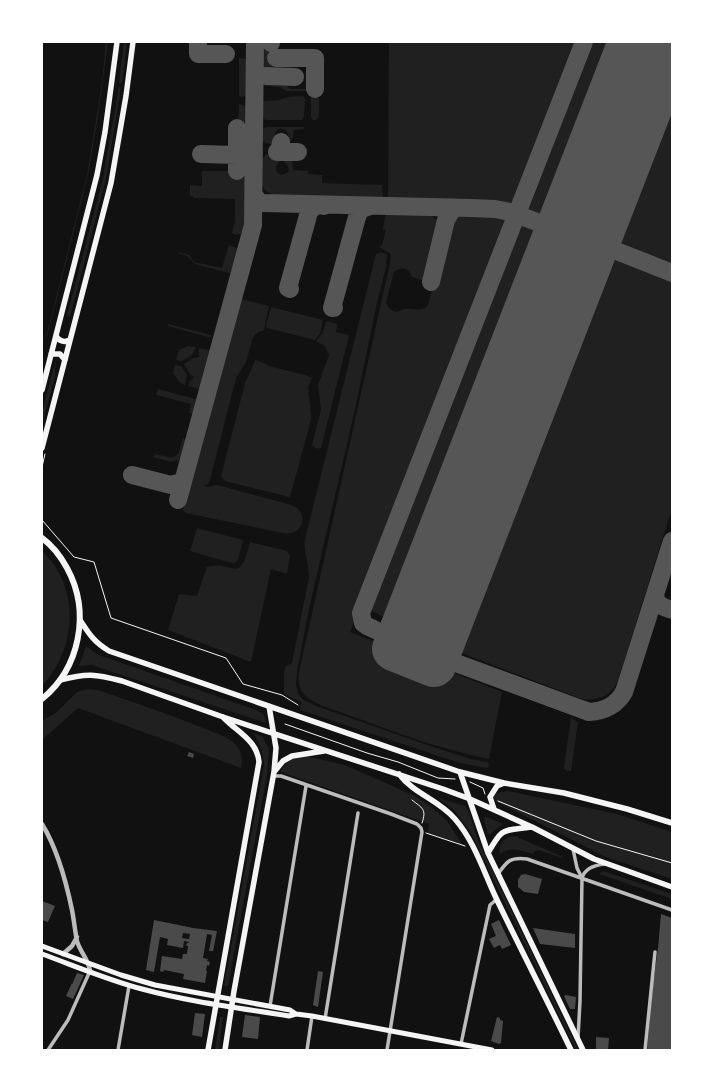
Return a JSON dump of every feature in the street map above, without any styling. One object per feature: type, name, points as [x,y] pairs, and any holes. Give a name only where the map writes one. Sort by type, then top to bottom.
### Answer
[{"type":"highway","points":[[42,699],[60,680],[73,658],[79,633],[80,620],[78,598],[72,577],[61,558],[44,538]]},
{"type":"main road","points":[[42,390],[97,175],[107,118],[117,42]]},
{"type":"main road","points":[[44,450],[70,340],[111,183],[126,96],[133,42]]},
{"type":"main road","points":[[56,336],[58,339],[63,341],[70,340]]},
{"type":"main road","points":[[51,354],[60,354],[65,360]]},
{"type":"main road","points":[[80,620],[98,645],[109,651],[460,772],[504,783],[564,793],[627,809],[672,823]]},
{"type":"main road","points":[[60,680],[86,674],[105,677],[399,774],[494,809],[605,864],[672,888]]},
{"type":"main road","points":[[225,1050],[273,774],[276,748],[270,706]]},
{"type":"main road","points":[[208,1050],[259,762],[252,744],[223,717]]},
{"type":"main road","points":[[273,774],[283,761],[292,756],[328,751]]},
{"type":"main road","points":[[460,772],[488,854],[583,1050]]},
{"type":"main road","points":[[399,774],[405,782],[417,792],[438,803],[455,819],[474,849],[571,1050]]},
{"type":"main road","points":[[494,809],[490,798],[497,786],[504,783]]},
{"type":"main road","points":[[488,854],[499,835],[504,831],[532,827]]},
{"type":"main road","points":[[42,946],[144,982],[177,990],[290,1010],[296,1014]]},
{"type":"main road","points":[[42,954],[129,986],[176,997],[289,1016],[296,1014],[312,1016],[492,1050]]},
{"type":"main road","points":[[142,989],[144,982]]},
{"type":"main road","points":[[176,997],[177,990]]},
{"type":"street","points":[[273,774],[391,814],[417,824],[422,830],[387,1050]]},
{"type":"street","points":[[270,1006],[306,786]]},
{"type":"street","points":[[325,1019],[358,813]]},
{"type":"street","points":[[42,824],[55,849],[61,865],[71,906],[76,937],[82,952],[89,963],[90,971],[68,1020],[48,1050]]},
{"type":"street","points":[[573,849],[577,868],[582,878]]},
{"type":"street","points":[[498,874],[511,859],[527,859],[672,910]]},
{"type":"street","points":[[578,1039],[582,878],[583,874],[588,868],[598,864],[605,864]]},
{"type":"street","points":[[461,1044],[490,905],[497,899]]},
{"type":"street","points":[[63,954],[72,946],[76,937]]},
{"type":"street","points":[[645,1050],[655,952]]},
{"type":"street","points":[[118,1050],[129,986]]},
{"type":"street","points":[[307,1050],[312,1016]]},
{"type":"path","points":[[42,466],[44,450]]},
{"type":"path","points":[[42,520],[74,557],[94,562],[111,618],[226,658],[242,684],[282,695],[298,705]]},
{"type":"path","points":[[285,724],[367,753],[398,762],[438,778],[463,780],[483,788],[486,796],[490,798],[596,841],[672,863]]},
{"type":"path","points":[[412,800],[423,808],[425,815],[422,830],[474,849]]},
{"type":"shaded area","points":[[106,42],[108,42],[97,123],[88,175],[46,337],[87,175],[102,82]]},
{"type":"shaded area","points":[[124,42],[127,42],[122,83],[119,83]]},
{"type":"shaded area","points":[[389,42],[580,42],[520,198],[516,203],[509,205],[484,202],[388,200]]},
{"type":"shaded area","points":[[588,42],[618,42],[625,46],[626,52],[565,210],[560,216],[550,219],[530,212],[525,208],[525,203]]},
{"type":"shaded area","points":[[267,43],[273,44],[276,47],[276,61],[271,61],[271,71],[261,67],[262,46]]},
{"type":"shaded area","points":[[672,52],[672,264],[614,240],[608,232],[607,223],[608,216]]},
{"type":"shaded area","points":[[239,58],[247,59],[247,94],[242,97],[239,96]]},
{"type":"shaded area","points":[[266,81],[273,82],[277,86],[287,86],[290,89],[320,89],[320,91],[286,91],[280,87],[261,85]]},
{"type":"shaded area","points":[[119,87],[121,88],[106,179],[70,317],[67,316],[103,178]]},
{"type":"shaded area","points":[[303,96],[305,98],[304,116],[302,120],[266,120],[262,118],[261,103],[263,101]]},
{"type":"shaded area","points":[[312,97],[317,97],[319,99],[319,117],[315,120],[311,117]]},
{"type":"shaded area","points":[[239,104],[247,107],[247,127],[238,128]]},
{"type":"shaded area","points":[[266,127],[304,127],[304,129],[294,130],[290,143],[285,145],[288,134],[284,129],[278,129],[275,133],[275,137],[279,141],[278,144],[270,144],[262,141],[261,130]]},
{"type":"shaded area","points":[[266,154],[279,155],[279,161],[276,166],[278,174],[284,174],[289,171],[288,165],[284,162],[284,155],[287,154],[292,159],[293,170],[308,171],[308,174],[322,175],[322,183],[382,185],[383,198],[278,196],[271,194],[263,187],[261,178],[261,161]]},
{"type":"shaded area","points":[[202,171],[248,171],[247,221],[245,233],[236,235],[232,233],[235,221],[235,199],[193,198],[193,196],[190,196],[190,185],[202,186]]},
{"type":"shaded area","points":[[408,212],[424,214],[431,216],[441,225],[427,278],[422,280],[412,277],[411,274],[405,269],[400,269],[394,272],[386,302],[390,309],[397,312],[405,309],[420,310],[428,305],[450,222],[455,214],[498,216],[507,220],[508,227],[350,632],[502,692],[489,759],[447,749],[323,706],[307,697],[299,685],[299,672],[390,263],[391,254],[379,247],[382,245],[386,230],[383,229],[386,213]]},
{"type":"shaded area","points":[[524,224],[543,231],[548,239],[549,249],[406,616],[403,621],[399,622],[375,613],[370,606],[369,601],[510,241],[516,227]]},
{"type":"shaded area","points":[[229,245],[240,249],[233,274],[195,264],[187,256],[178,253],[189,255],[194,262],[222,268]]},
{"type":"shaded area","points":[[381,252],[387,255],[386,268],[309,609],[297,671],[296,684],[298,694],[304,700],[316,706],[430,746],[471,759],[487,762],[489,764],[488,768],[460,763],[300,710],[301,702],[284,694],[284,672],[286,666],[292,663],[309,577],[305,539],[376,254]]},
{"type":"shaded area","points":[[609,257],[672,281],[672,508],[618,681],[608,694],[599,698],[588,700],[448,648],[444,640],[585,275],[595,263],[601,259]]},
{"type":"shaded area","points":[[241,299],[269,306],[264,330],[258,332],[252,340],[246,362],[236,378],[210,480],[207,485],[205,484],[204,486],[207,487],[217,485],[288,504],[297,508],[302,516],[302,524],[293,533],[288,534],[186,513],[183,510]]},
{"type":"shaded area","points":[[271,307],[323,320],[320,334],[315,340],[267,328],[266,326]]},
{"type":"shaded area","points":[[326,321],[337,324],[336,332],[349,335],[321,448],[315,448],[312,445],[321,410],[318,385],[329,355],[325,346],[316,341],[323,333]]},
{"type":"shaded area","points":[[168,324],[214,336],[208,337],[168,326]]},
{"type":"shaded area","points":[[188,346],[196,347],[192,355],[182,361],[176,360],[179,350]]},
{"type":"shaded area","points":[[199,348],[212,351],[202,390],[188,386],[194,377],[190,374],[184,364],[193,358],[199,357]]},
{"type":"shaded area","points":[[57,356],[55,376],[44,417],[42,418],[42,412]]},
{"type":"shaded area","points":[[255,360],[269,366],[312,378],[308,387],[311,420],[290,497],[225,481],[221,476],[245,383]]},
{"type":"shaded area","points":[[175,365],[181,366],[187,375],[185,385],[180,382],[173,373]]},
{"type":"shaded area","points":[[158,389],[199,400],[195,415],[189,413],[191,404],[156,395]]},
{"type":"shaded area","points":[[183,438],[186,440],[187,444],[182,459],[171,462],[153,457],[155,454],[167,457],[175,456],[179,451]]},
{"type":"shaded area","points":[[197,528],[243,540],[237,561],[234,563],[228,562],[190,551]]},
{"type":"shaded area","points":[[250,542],[287,551],[290,556],[287,574],[271,569],[251,662],[168,630],[179,594],[197,596],[207,567],[224,566],[235,569],[239,568],[243,564]]},
{"type":"shaded area","points":[[42,551],[55,566],[63,582],[68,600],[70,618],[68,636],[62,654],[54,671],[42,686]]},
{"type":"shaded area","points":[[86,646],[96,654],[256,710],[264,715],[266,723],[92,665],[79,666]]},
{"type":"shaded area","points":[[87,689],[98,690],[124,699],[225,737],[233,742],[240,750],[242,759],[241,768],[78,708],[42,740],[42,721],[57,712],[77,692]]},
{"type":"shaded area","points":[[571,718],[578,722],[571,771],[567,771],[564,769],[564,766]]},
{"type":"shaded area","points":[[253,733],[263,737],[269,749],[267,775],[228,986],[224,986],[264,765],[261,748]]},
{"type":"shaded area","points":[[306,756],[345,765],[415,796],[429,805],[447,821],[462,844],[428,834],[429,824],[281,772],[289,761],[298,757]]},
{"type":"shaded area","points":[[508,791],[617,814],[672,832],[672,879],[606,857],[495,801],[493,796],[496,793]]},
{"type":"shaded area","points":[[438,798],[465,806],[468,810],[479,843],[578,1050],[576,1050],[472,835],[454,810]]},
{"type":"shaded area","points":[[485,817],[503,824],[488,834],[484,820]]},
{"type":"shaded area","points":[[515,836],[563,858],[538,850],[533,854],[512,849],[500,854],[500,847],[503,841]]},
{"type":"shaded area","points":[[603,871],[672,894],[672,899],[599,874]]},
{"type":"shaded area","points":[[220,1017],[223,1017],[219,1050],[215,1050]]},
{"type":"building","points":[[189,752],[194,754],[193,758],[187,756]]},
{"type":"building","points":[[525,874],[542,879],[538,894],[524,892],[518,887],[518,880],[521,875]]},
{"type":"building","points":[[42,901],[55,906],[48,922],[42,920]]},
{"type":"building","points":[[661,914],[672,918],[672,1050],[647,1050],[652,992]]},
{"type":"building","points":[[154,920],[217,931],[213,951],[209,951],[212,935],[207,934],[203,958],[208,959],[207,961],[210,962],[209,966],[207,965],[205,983],[183,979],[184,974],[164,970],[163,972],[160,971],[162,956],[182,959],[183,954],[187,954],[188,946],[186,946],[189,942],[184,941],[183,948],[167,945],[168,939],[160,937],[154,972],[146,970]],"holes":[[[183,933],[190,934],[189,939],[182,938]]]},
{"type":"building","points":[[499,920],[511,945],[502,949],[500,945],[494,948],[489,939],[496,936],[491,924]]},
{"type":"building","points":[[533,928],[575,934],[575,948],[540,944]]},
{"type":"building","points":[[318,971],[323,972],[318,1007],[313,1005]]},
{"type":"building","points":[[77,973],[84,975],[73,999],[66,996]]},
{"type":"building","points":[[564,996],[576,997],[575,1009],[570,1009]]},
{"type":"building","points":[[195,1013],[205,1014],[202,1037],[192,1035]]},
{"type":"building","points":[[245,1015],[260,1017],[258,1039],[242,1037]]},
{"type":"building","points":[[497,1017],[503,1021],[501,1043],[499,1044],[491,1041]]},
{"type":"building","points":[[596,1037],[609,1038],[608,1050],[596,1050]]},
{"type":"taxiway","points":[[198,42],[198,54],[226,54]]},
{"type":"taxiway","points":[[178,500],[253,225],[255,42]]},
{"type":"taxiway","points":[[456,549],[426,624],[420,632],[413,637],[398,639],[363,623],[361,613],[584,42]]},
{"type":"taxiway","points":[[276,58],[315,58],[315,89]]},
{"type":"taxiway","points":[[266,76],[295,77]]},
{"type":"taxiway","points":[[237,128],[237,171]]},
{"type":"taxiway","points":[[281,142],[280,148],[277,152],[298,152]]},
{"type":"taxiway","points":[[201,154],[237,155]]},
{"type":"taxiway","points":[[254,195],[258,201],[263,203],[471,208],[495,209],[510,212],[561,231],[566,236],[570,245],[570,250],[564,272]]},
{"type":"taxiway","points":[[561,231],[568,231],[578,226],[585,217],[592,200]]},
{"type":"taxiway","points":[[290,289],[288,288],[309,212],[315,206],[324,206]]},
{"type":"taxiway","points":[[334,308],[332,308],[357,217],[360,210],[370,206]]},
{"type":"taxiway","points":[[431,282],[446,220],[453,208]]},
{"type":"taxiway","points":[[568,262],[572,253],[578,247],[584,243],[594,242],[672,273]]},
{"type":"taxiway","points":[[132,475],[171,485],[178,483]]},
{"type":"taxiway","points":[[430,619],[426,630],[425,639],[428,648],[437,656],[589,712],[605,709],[617,701],[624,692],[672,541]]},
{"type":"taxiway","points":[[656,591],[655,595],[657,602],[672,610]]},
{"type":"runway","points":[[630,42],[394,649],[434,665],[672,52]]}]
